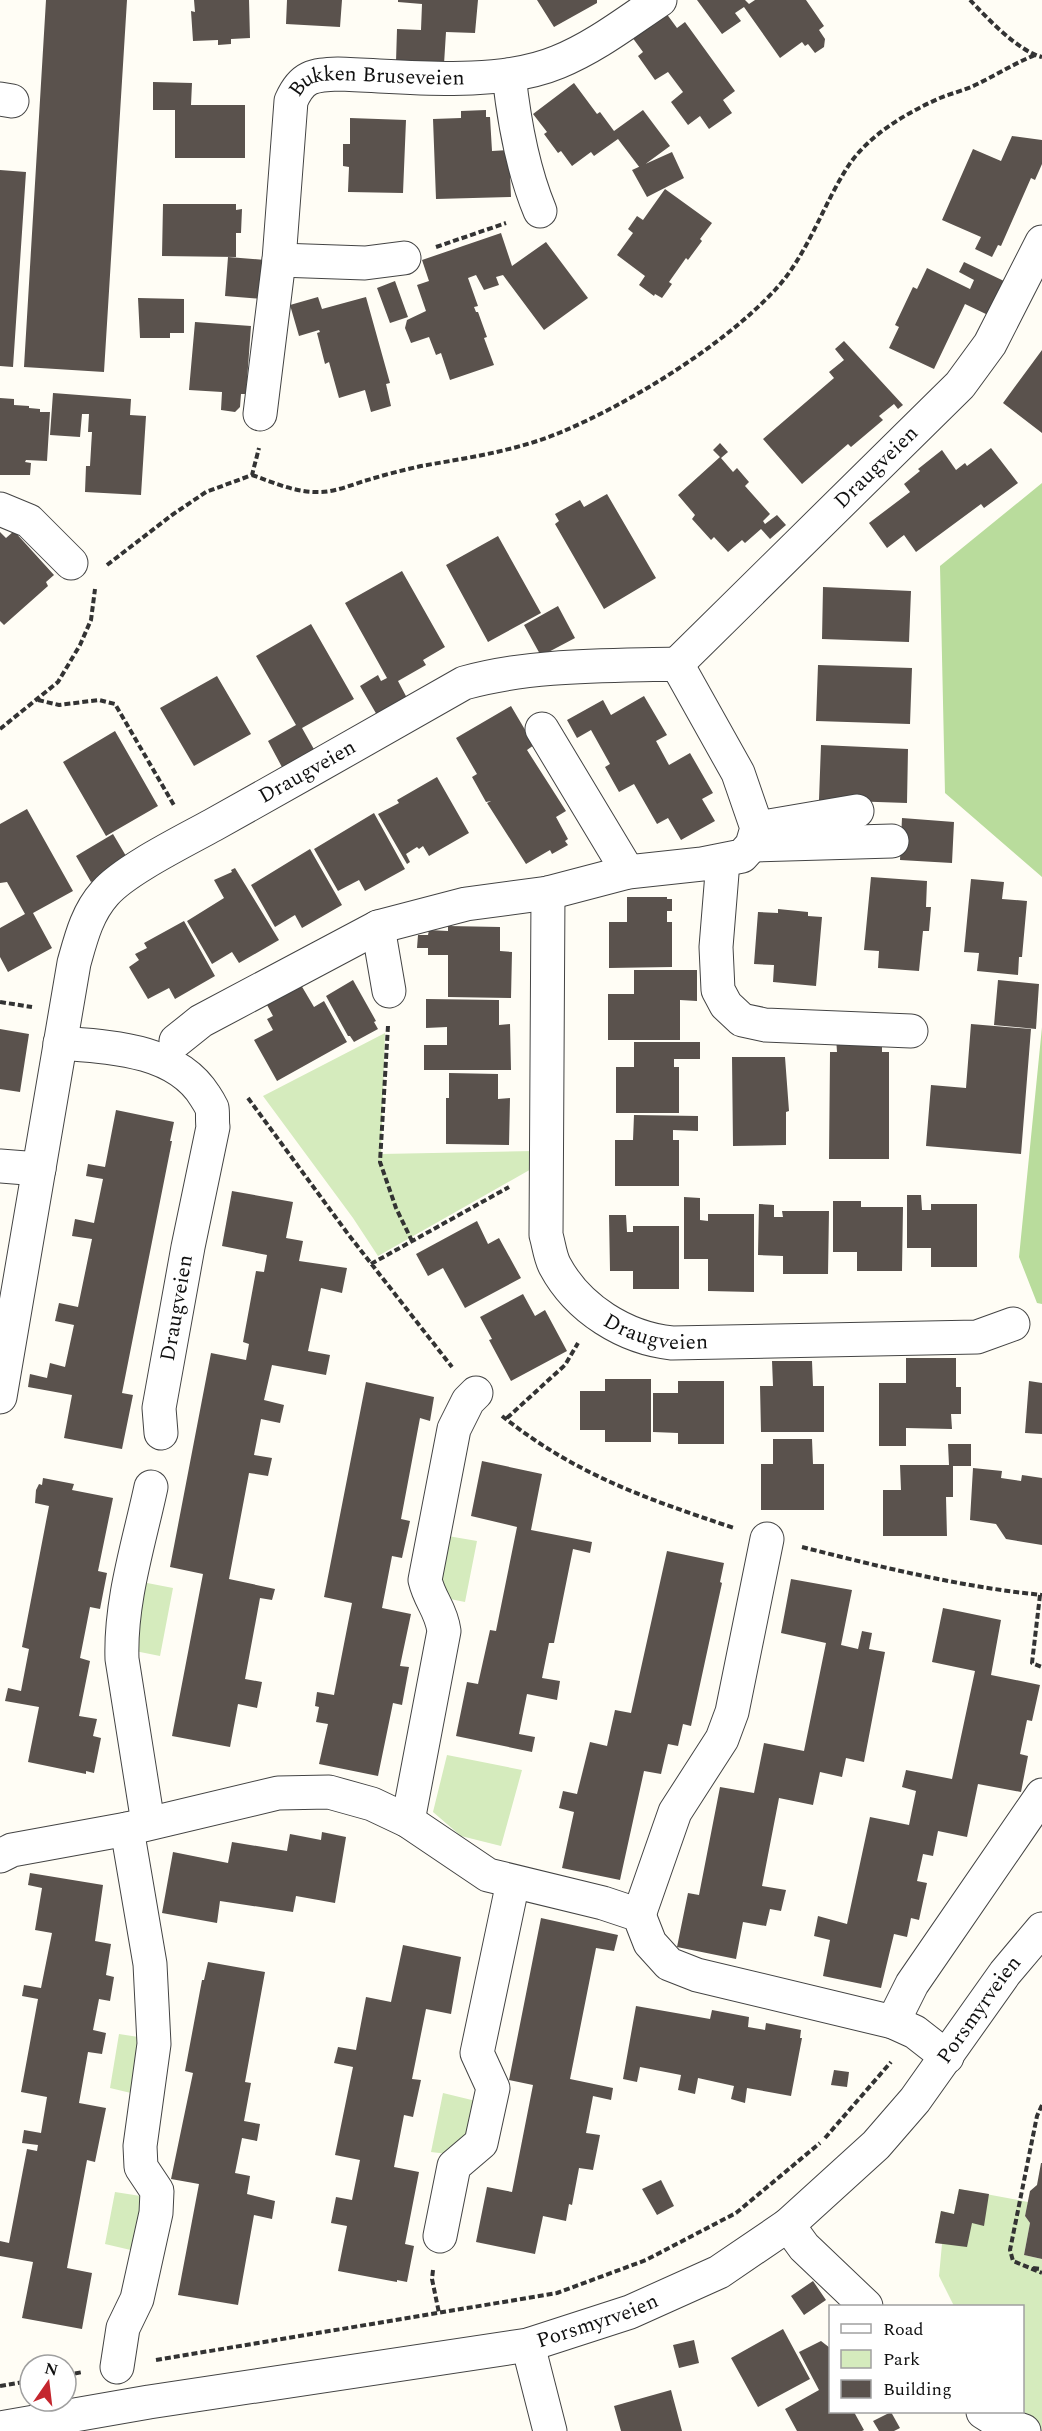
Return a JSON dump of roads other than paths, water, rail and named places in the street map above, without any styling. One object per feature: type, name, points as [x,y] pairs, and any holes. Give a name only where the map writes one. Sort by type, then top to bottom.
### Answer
[{"type":"street","name":"Bukken Bruseveien","points":[[260,414],[279,260],[291,101],[296,89],[305,80],[316,75],[480,78],[509,75],[556,63],[591,47],[660,0]]},
{"type":"street","points":[[509,75],[523,160],[531,190],[540,211]]},
{"type":"street","name":"Draugveien","points":[[0,1397],[74,963],[81,934],[93,909],[106,891],[124,877],[192,837],[464,683],[504,674],[596,666],[677,664],[960,385],[990,344],[1042,242]]},
{"type":"street","points":[[279,260],[365,263],[404,258]]},
{"type":"street","points":[[0,509],[29,521],[84,568]]},
{"type":"street","points":[[176,1041],[201,1021],[378,927],[466,904],[548,893],[628,873],[723,861],[742,856],[754,836],[738,773],[677,664]]},
{"type":"street","points":[[542,729],[628,873]]},
{"type":"street","points":[[754,836],[857,811]]},
{"type":"street","points":[[754,836],[892,841]]},
{"type":"street","points":[[723,861],[716,947],[718,990],[726,1005],[742,1020],[765,1025],[911,1031]]},
{"type":"street","name":"Draugveien","points":[[548,893],[546,1234],[555,1266],[574,1293],[596,1313],[633,1335],[652,1341],[672,1343],[977,1337],[1013,1324]]},
{"type":"street","points":[[378,927],[389,991]]},
{"type":"street","name":"Draugveien","points":[[60,1042],[111,1047],[151,1057],[179,1068],[196,1082],[212,1107],[213,1126],[159,1408],[161,1433]]},
{"type":"street","points":[[0,1166],[39,1169]]},
{"type":"street","points":[[408,1821],[444,1631],[442,1615],[428,1593],[425,1580],[454,1429],[468,1401],[476,1393]]},
{"type":"street","points":[[117,2367],[123,2328],[137,2299],[156,2213],[157,2192],[141,2166],[140,2146],[154,2044],[150,1964],[121,1636],[124,1611],[151,1487]]},
{"type":"street","points":[[766,1539],[732,1713],[722,1740],[675,1812],[639,1915],[650,1943],[669,1964],[697,1975],[904,2027],[947,2057]]},
{"type":"street","points":[[0,1856],[12,1850],[137,1826],[278,1793],[329,1792],[372,1804],[408,1821],[488,1875],[603,1903],[639,1915]]},
{"type":"street","points":[[904,2027],[912,1984],[1042,1795]]},
{"type":"street","points":[[440,2236],[454,2166],[481,2143],[493,2088],[477,2053],[513,1882]]},
{"type":"street","name":"Porsmyrveien","points":[[0,2428],[160,2400],[528,2345],[630,2312],[719,2272],[788,2225],[876,2145],[947,2057],[1005,1973],[1042,1929]]},
{"type":"street","points":[[788,2225],[817,2260],[864,2305]]},
{"type":"street","points":[[528,2345],[550,2431]]},
{"type":"street","points":[[985,2413],[997,2421],[1024,2431]]}]
